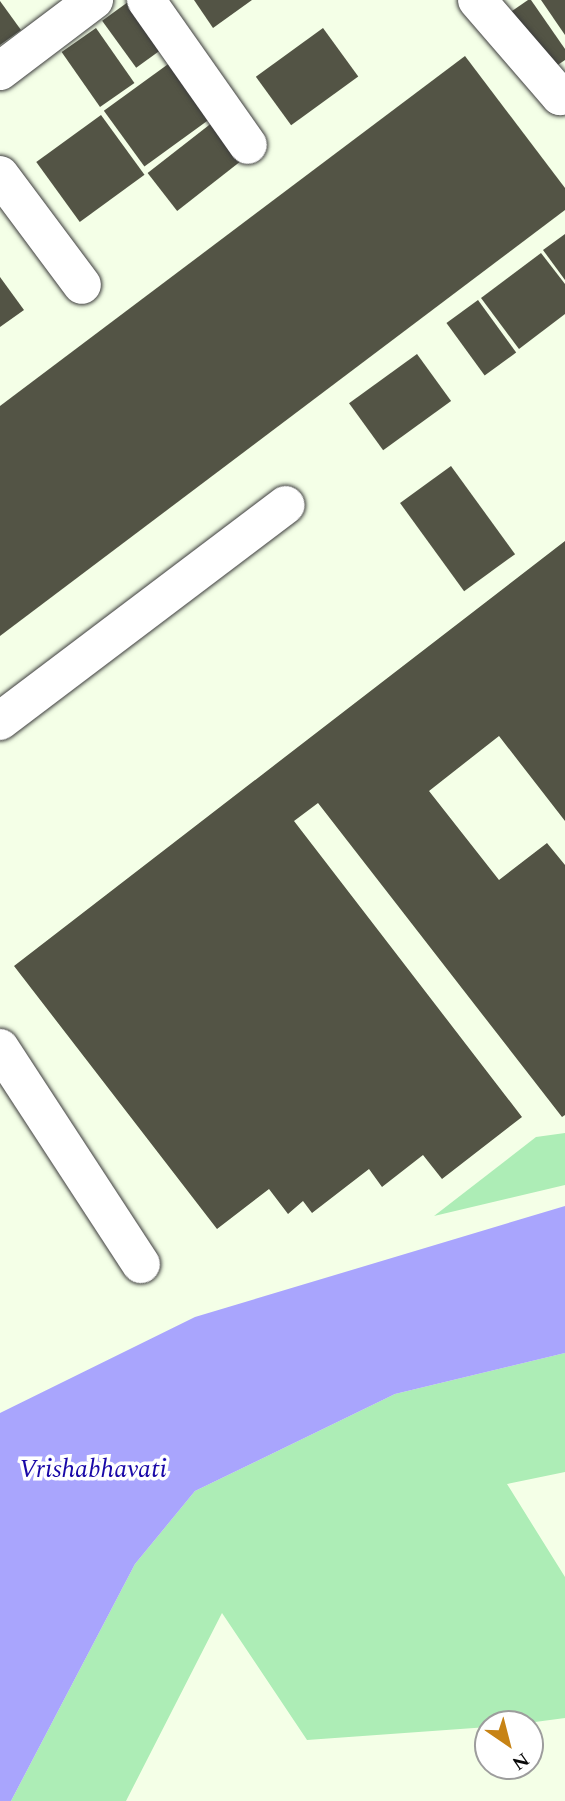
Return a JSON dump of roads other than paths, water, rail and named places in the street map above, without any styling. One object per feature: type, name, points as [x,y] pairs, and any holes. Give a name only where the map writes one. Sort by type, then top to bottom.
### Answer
[{"type":"street","points":[[0,71],[94,0]]},
{"type":"street","points":[[146,0],[248,145]]},
{"type":"street","points":[[477,0],[563,97]]},
{"type":"street","points":[[0,175],[82,285]]},
{"type":"street","points":[[0,721],[286,505]]},
{"type":"street","points":[[0,1048],[141,1264]]},
{"type":"water","name":"Vrishabhavati","points":[[565,1206],[565,1353],[395,1394],[195,1491],[135,1564],[11,1801],[0,1801],[0,1413],[195,1317]]}]
